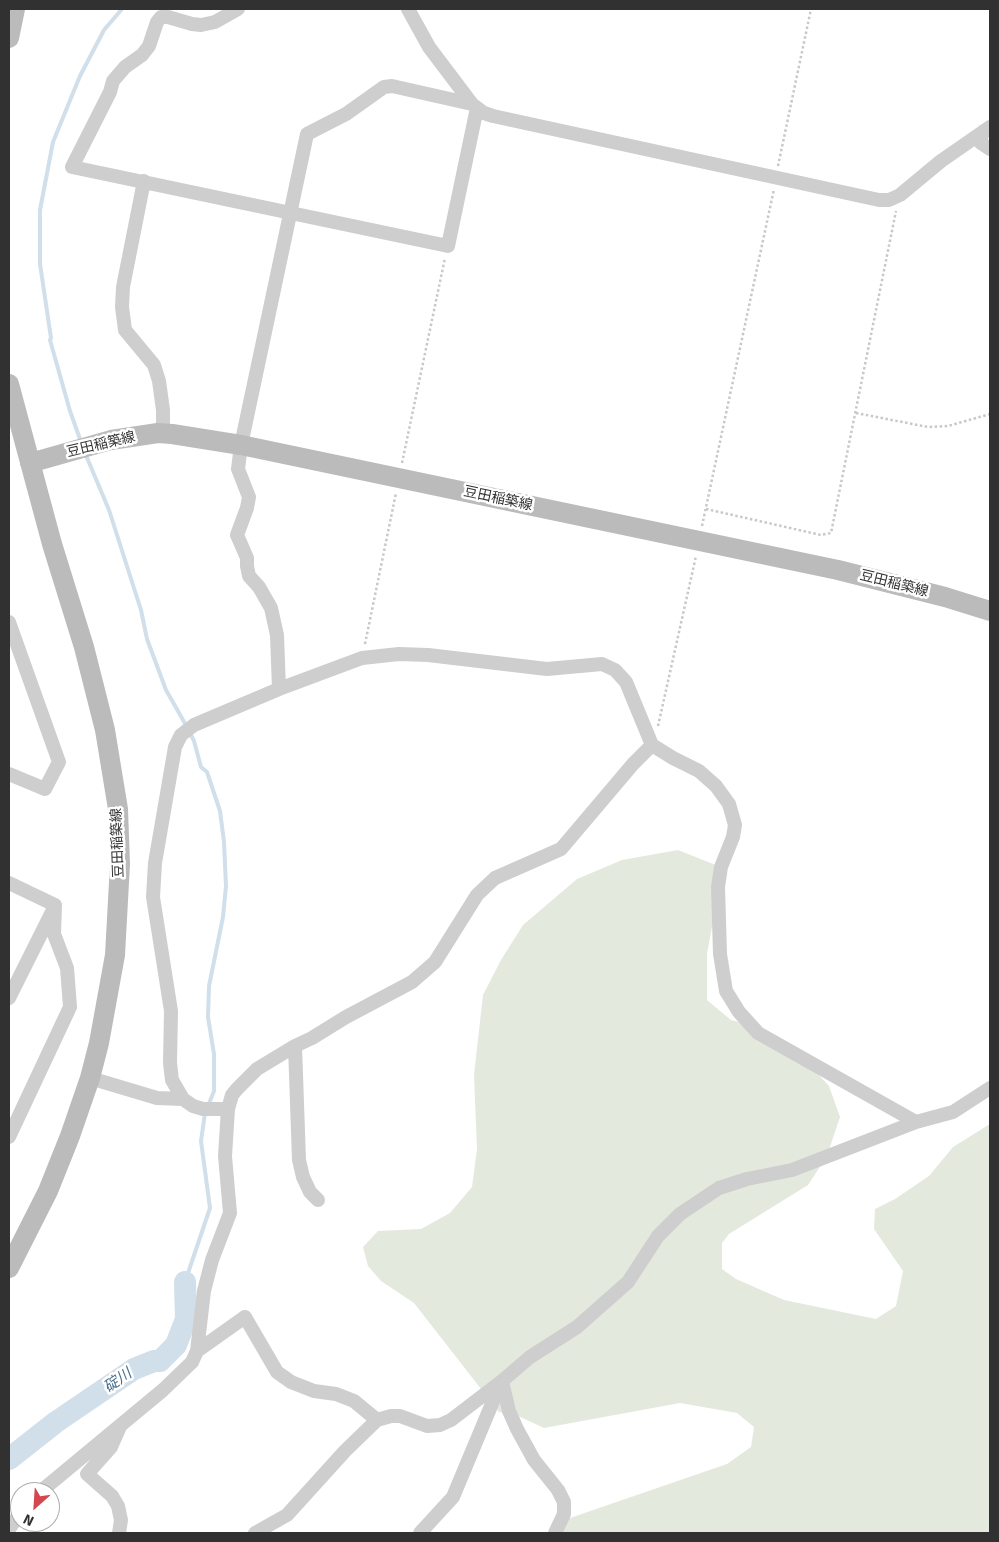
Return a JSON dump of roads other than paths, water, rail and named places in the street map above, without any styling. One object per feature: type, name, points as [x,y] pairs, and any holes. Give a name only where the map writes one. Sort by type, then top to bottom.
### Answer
[{"type":"main road","points":[[9,38],[15,9]]},
{"type":"main road","points":[[9,384],[30,463]]},
{"type":"main road","name":"豆田稲築線","points":[[9,1268],[48,1191],[90,1078],[101,1034],[115,955],[120,864],[118,809],[104,730],[84,647],[52,544],[30,463],[111,440],[161,433],[241,445],[838,570],[945,597],[990,611]]},
{"type":"street","points":[[238,9],[215,22],[201,25],[161,17],[157,22],[149,46],[113,82],[110,92],[72,167],[448,246],[475,106]]},
{"type":"street","points":[[408,9],[429,47],[475,106],[484,113],[879,200],[889,200],[900,195],[941,162],[987,129]]},
{"type":"street","points":[[280,689],[277,635],[271,608],[259,587],[249,576],[247,558],[237,535],[247,508],[248,497],[238,469],[241,445],[308,134],[346,114],[384,87],[392,86],[475,106]]},
{"type":"street","points":[[987,129],[981,137],[981,143],[990,149]]},
{"type":"street","points":[[144,182],[123,287],[122,307],[125,330],[154,366],[159,380],[161,433]]},
{"type":"street","points":[[9,622],[59,762],[46,789],[9,774]]},
{"type":"street","points":[[228,1109],[203,1109],[193,1106],[183,1099],[172,1080],[170,1063],[171,1011],[153,897],[155,862],[175,747],[181,735],[194,724],[280,689],[362,658],[408,654],[547,669],[602,664],[615,670],[626,682],[652,745],[699,771],[716,786],[728,804],[735,824],[733,836],[721,867],[718,887],[720,954],[726,990],[739,1012],[758,1033],[916,1122]]},
{"type":"street","points":[[52,1482],[163,1390],[192,1362],[197,1351],[204,1291],[212,1260],[230,1213],[225,1156],[228,1109],[232,1095],[257,1069],[412,982],[435,962],[477,895],[495,878],[561,849],[633,764],[652,745]]},
{"type":"street","points":[[9,883],[55,905]]},
{"type":"street","points":[[9,998],[55,905]]},
{"type":"street","points":[[9,1137],[70,1007],[67,968],[54,934],[55,905]]},
{"type":"street","points":[[295,1046],[299,1160],[303,1177],[310,1192],[318,1200]]},
{"type":"street","points":[[90,1078],[157,1098],[183,1099]]},
{"type":"street","points":[[255,1533],[286,1514],[377,1420],[391,1416],[400,1416],[427,1426],[440,1425],[451,1420],[530,1357],[577,1327],[628,1282],[658,1236],[680,1214],[718,1188],[747,1179],[792,1170],[916,1122],[953,1112],[990,1088]]},
{"type":"street","points":[[197,1351],[245,1317],[277,1372],[291,1382],[314,1391],[336,1394],[354,1401],[377,1420]]},
{"type":"street","points":[[420,1533],[453,1497],[502,1381]]},
{"type":"street","points":[[502,1381],[509,1410],[517,1429],[534,1460],[558,1490],[564,1502],[564,1514],[555,1533]]},
{"type":"street","points":[[119,1533],[121,1520],[118,1506],[112,1496],[86,1474],[111,1447],[122,1424]]},
{"type":"waterway","points":[[81,442],[70,411],[50,340],[40,264],[40,210],[53,142],[80,76],[104,30],[122,9]]},
{"type":"waterway","points":[[85,453],[109,510],[141,610],[147,639],[166,690],[187,727]]},
{"type":"waterway","points":[[190,733],[201,767],[207,772],[220,811],[224,842],[226,886],[223,917],[209,986],[208,1017],[214,1054],[214,1091],[208,1106]]},
{"type":"waterway","points":[[185,1282],[210,1208],[201,1141],[205,1113]]},
{"type":"waterway","name":"碇川","points":[[9,1459],[56,1422],[134,1369],[154,1361],[160,1361],[176,1345],[186,1319],[185,1282]]}]
